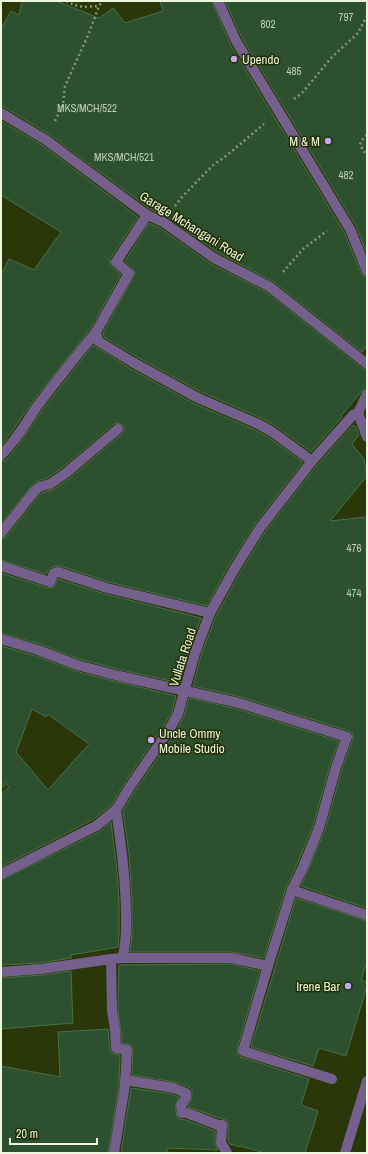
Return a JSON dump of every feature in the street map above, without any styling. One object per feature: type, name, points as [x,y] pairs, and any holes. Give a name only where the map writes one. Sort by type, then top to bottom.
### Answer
[{"type":"street","points":[[218,1],[236,42],[350,229],[367,271]]},
{"type":"street","name":"Garage Mchangani Road","points":[[1,113],[46,140],[146,215],[163,222],[214,258],[270,287],[367,364]]},
{"type":"street","points":[[1,455],[11,446],[57,380],[96,332],[129,273],[116,262],[146,215]]},
{"type":"street","points":[[96,332],[98,341],[134,363],[198,398],[271,431],[312,461]]},
{"type":"street","points":[[367,394],[358,413],[367,437]]},
{"type":"street","name":"Vullata Road","points":[[1,874],[96,826],[116,810],[128,788],[169,730],[178,714],[195,653],[210,613],[235,568],[260,528],[312,461],[353,415],[358,413]]},
{"type":"street","points":[[1,533],[39,487],[50,484],[66,473],[118,429]]},
{"type":"street","points":[[1,566],[50,582],[54,573],[58,572],[107,588],[210,613]]},
{"type":"street","points":[[1,639],[38,650],[77,665],[239,703],[347,737],[336,767],[319,828],[292,890],[243,1051],[332,1079]]},
{"type":"street","points":[[116,810],[125,878],[126,930],[123,958]]},
{"type":"street","points":[[292,890],[367,915]]},
{"type":"street","points":[[1,972],[41,969],[123,958],[232,958],[268,966]]},
{"type":"street","points":[[111,959],[112,1010],[116,1048],[127,1050],[125,1080],[114,1153]]},
{"type":"street","points":[[125,1080],[174,1088],[186,1093],[186,1097],[180,1106],[182,1113],[187,1113],[222,1125],[221,1144],[227,1153]]},
{"type":"street","points":[[345,1153],[367,1081]]},
{"type":"street","points":[[357,1115],[367,1118]]},
{"type":"path","points":[[66,1],[76,6],[99,6]]},
{"type":"path","points":[[46,140],[62,104],[65,86],[102,1]]},
{"type":"path","points":[[163,222],[182,197],[213,164],[226,156],[247,137],[302,93],[332,57],[352,39],[362,27],[367,16]]},
{"type":"path","points":[[367,135],[361,141],[360,145],[367,156]]},
{"type":"path","points":[[270,287],[303,249],[344,219]]},
{"type":"building","points":[[22,1],[56,1],[99,18],[113,8],[125,23],[163,11],[160,1],[212,1],[230,44],[344,232],[361,273],[363,276],[367,277],[367,345],[362,352],[274,282],[217,252],[167,217],[150,209],[50,135],[4,107],[1,107],[1,29],[11,11],[19,15]]},
{"type":"building","points":[[225,1],[367,1],[367,254],[356,226],[242,38]]},
{"type":"building","points":[[1,121],[42,145],[138,217],[110,259],[110,265],[121,274],[91,328],[33,401],[1,446],[1,275],[9,259],[34,270],[61,232],[1,195]]},
{"type":"building","points":[[149,223],[160,228],[211,264],[266,292],[367,371],[367,385],[341,416],[342,417],[311,452],[274,425],[201,392],[104,337],[103,333],[135,274],[133,268],[125,261]]},
{"type":"building","points":[[93,345],[131,369],[195,404],[268,437],[303,462],[255,524],[229,565],[207,606],[109,582],[60,566],[50,568],[46,574],[1,560],[1,539],[6,537],[39,496],[42,493],[54,489],[70,478],[124,432],[123,425],[117,423],[114,424],[62,468],[47,478],[35,482],[1,523],[1,461],[6,460],[17,447],[43,409]]},
{"type":"building","points":[[353,425],[356,427],[359,435],[352,444],[364,459],[367,476],[330,521],[367,517],[367,908],[301,886],[325,830],[342,769],[353,739],[352,733],[241,697],[193,686],[201,655],[216,616],[241,571],[265,532],[317,465]]},
{"type":"building","points":[[1,573],[48,588],[54,587],[58,579],[105,594],[201,618],[189,651],[180,683],[79,659],[40,644],[1,633]]},
{"type":"building","points":[[1,646],[36,656],[75,671],[176,696],[172,712],[111,806],[92,820],[1,867],[1,794],[9,787],[5,783],[4,787],[1,786]],"holes":[[[32,709],[46,717],[48,714],[89,744],[48,790],[16,752]]]},
{"type":"building","points":[[189,698],[237,709],[339,741],[330,765],[313,826],[286,888],[264,958],[232,952],[130,952],[132,934],[132,900],[129,854],[123,811],[134,792],[175,733],[184,716]]},
{"type":"building","points":[[111,822],[119,901],[118,947],[71,955],[71,958],[40,963],[1,965],[1,880],[99,832]]},
{"type":"building","points":[[296,898],[367,921],[367,961],[361,980],[367,982],[367,986],[346,1056],[319,1048],[313,1066],[251,1047]]},
{"type":"building","points":[[231,964],[260,971],[237,1049],[238,1055],[309,1079],[301,1105],[318,1111],[305,1153],[265,1153],[230,1144],[228,1141],[228,1125],[226,1120],[188,1107],[192,1097],[192,1090],[189,1087],[175,1082],[132,1075],[133,1048],[131,1045],[122,1043],[118,1009],[119,965]]},
{"type":"building","points":[[71,971],[73,1023],[1,1029],[1,978]]},
{"type":"building","points":[[108,1029],[110,1051],[120,1055],[119,1084],[108,1153],[1,1153],[1,1066],[60,1077],[58,1032]]},
{"type":"building","points":[[131,1088],[172,1094],[179,1097],[175,1106],[177,1117],[215,1131],[215,1143],[218,1150],[167,1148],[167,1153],[121,1153]]},
{"type":"place","name":"Upendo","points":[[234,59]]},
{"type":"place","name":"M & M","points":[[328,141]]},
{"type":"place","name":"Uncle Ommy Mobile Studio","points":[[151,740]]},
{"type":"place","name":"Irene Bar","points":[[348,986]]}]
